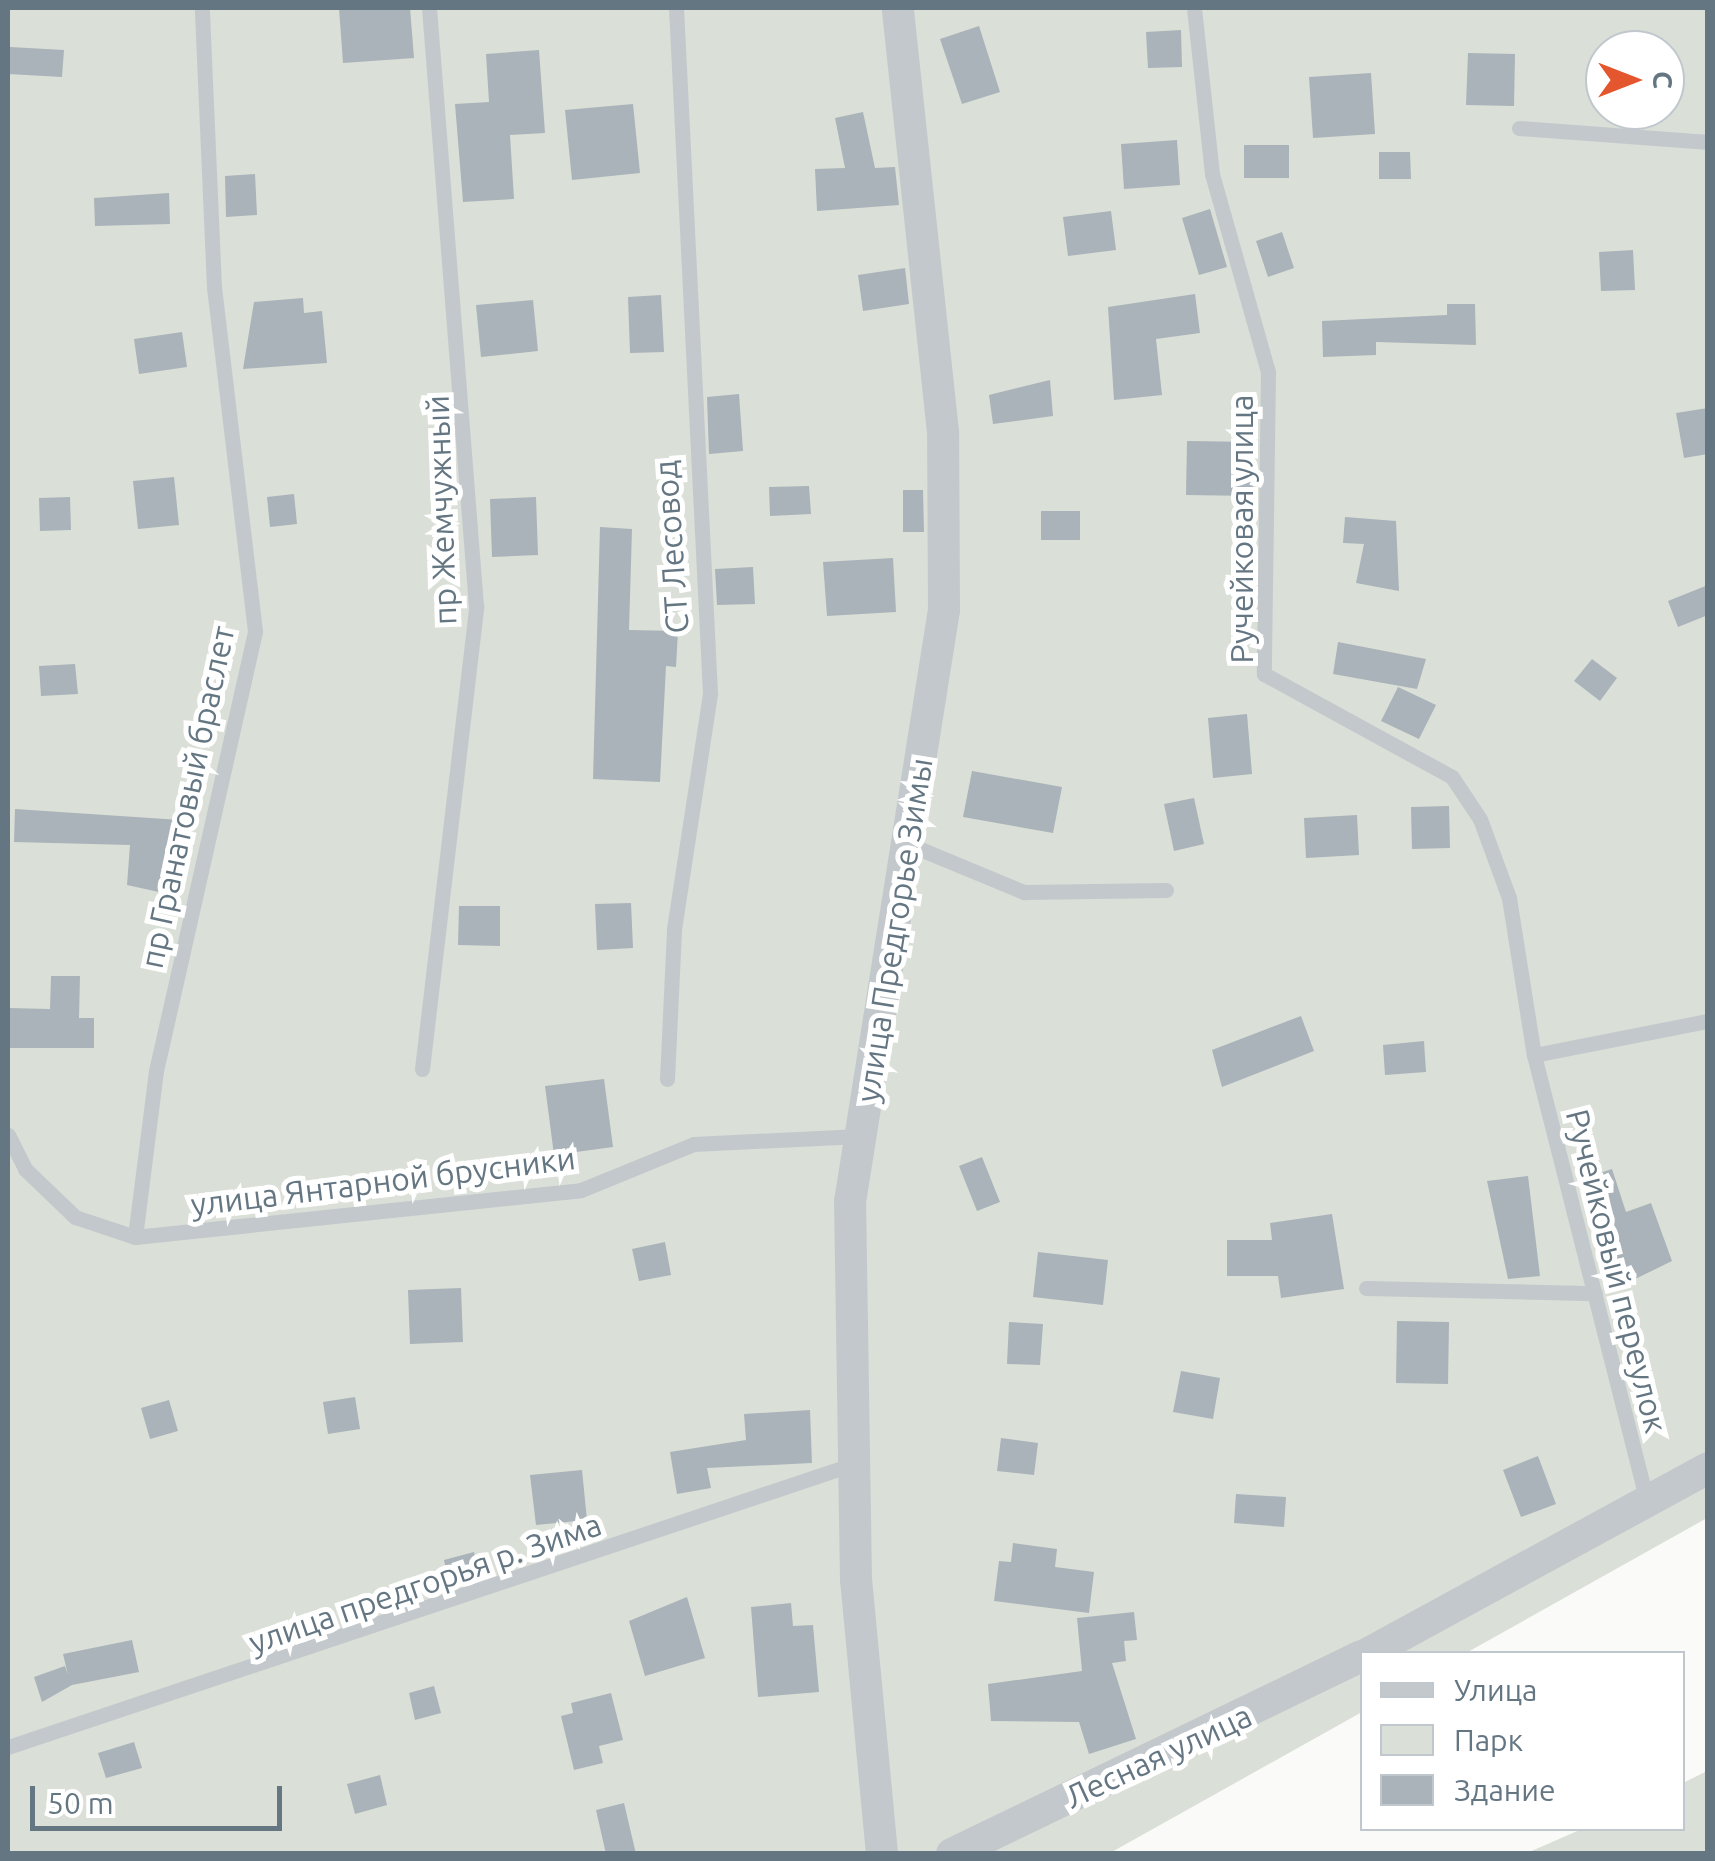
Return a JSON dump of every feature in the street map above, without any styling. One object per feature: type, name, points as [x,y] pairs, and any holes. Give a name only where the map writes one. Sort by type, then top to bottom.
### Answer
[{"type":"street","name":"улица Предгорье Зимы","points":[[882,1854],[856,1580],[850,1202],[944,610],[943,432],[898,8]]},
{"type":"street","name":"Лесная улица","points":[[1372,1651],[1708,1468]]},
{"type":"street","name":"Лесная улица","points":[[952,1854],[1360,1657]]},
{"type":"lane","name":"пр Гранатовый браслет","points":[[135,1237],[156,1071],[256,631],[214,287],[202,8]]},
{"type":"lane","name":"пр Жемчужный","points":[[422,1069],[476,606],[429,8]]},
{"type":"lane","name":"СТ Лесовод","points":[[667,1079],[674,929],[710,692],[676,8]]},
{"type":"lane","name":"Ручейковая улица","points":[[1194,8],[1212,174],[1268,372],[1264,674],[1452,777],[1480,819],[1508,898],[1534,1054]]},
{"type":"lane","points":[[1519,128],[1708,142]]},
{"type":"lane","points":[[908,844],[1024,892],[1166,890]]},
{"type":"lane","points":[[1534,1054],[1708,1021]]},
{"type":"lane","name":"Ручейковый переулок","points":[[1534,1054],[1646,1500]]},
{"type":"lane","name":"улица Янтарной брусники","points":[[8,1135],[25,1169],[75,1217],[135,1237],[580,1190],[694,1144],[860,1136]]},
{"type":"lane","points":[[1366,1288],[1595,1293]]},
{"type":"lane","name":"улица предгорья р. Зима","points":[[8,1747],[857,1463]]},
{"type":"green space","points":[[8,8],[1707,8],[1707,1518],[1470,1651],[1360,1651],[1360,1713],[1110,1853],[8,1854]]},
{"type":"green space","points":[[1707,1771],[1707,1853],[1527,1853],[1577,1831],[1685,1831],[1685,1782]]},
{"type":"building","points":[[339,8],[410,8],[414,58],[343,63]]},
{"type":"building","points":[[979,26],[1000,92],[962,104],[940,39]]},
{"type":"building","points":[[1181,30],[1182,67],[1148,68],[1146,32]]},
{"type":"building","points":[[10,47],[64,50],[62,77],[8,74]]},
{"type":"building","points":[[539,50],[545,133],[510,135],[514,199],[463,202],[455,104],[489,102],[486,54]]},
{"type":"building","points":[[1468,53],[1515,54],[1514,106],[1466,105]]},
{"type":"building","points":[[1371,73],[1375,134],[1313,138],[1309,77]]},
{"type":"building","points":[[633,104],[640,173],[572,180],[565,110]]},
{"type":"building","points":[[863,112],[875,168],[895,167],[899,205],[817,211],[815,169],[845,168],[835,118]]},
{"type":"building","points":[[1177,140],[1180,185],[1124,189],[1121,144]]},
{"type":"building","points":[[1244,145],[1289,145],[1289,178],[1244,178]]},
{"type":"building","points":[[1379,152],[1410,152],[1411,179],[1379,179]]},
{"type":"building","points":[[255,174],[257,215],[226,217],[225,176]]},
{"type":"building","points":[[169,193],[170,224],[95,226],[94,198]]},
{"type":"building","points":[[1210,209],[1227,267],[1199,275],[1182,218]]},
{"type":"building","points":[[1111,211],[1116,250],[1068,256],[1063,217]]},
{"type":"building","points":[[1282,232],[1294,268],[1268,277],[1256,241]]},
{"type":"building","points":[[1633,250],[1635,290],[1601,291],[1599,252]]},
{"type":"building","points":[[905,268],[909,304],[863,311],[858,275]]},
{"type":"building","points":[[1195,294],[1200,333],[1156,339],[1162,395],[1114,400],[1108,307]]},
{"type":"building","points":[[661,295],[664,352],[630,353],[628,297]]},
{"type":"building","points":[[303,298],[304,313],[322,311],[327,363],[243,369],[254,302]]},
{"type":"building","points":[[533,300],[538,351],[481,357],[476,305]]},
{"type":"building","points":[[1447,304],[1475,304],[1476,345],[1376,342],[1376,355],[1323,357],[1322,321],[1447,315]]},
{"type":"building","points":[[182,332],[187,367],[139,374],[134,339]]},
{"type":"building","points":[[1050,380],[1053,416],[993,424],[989,395]]},
{"type":"building","points":[[739,394],[743,451],[709,454],[707,397]]},
{"type":"building","points":[[1708,408],[1708,454],[1684,458],[1676,413]]},
{"type":"building","points":[[1187,441],[1254,442],[1253,496],[1186,495]]},
{"type":"building","points":[[174,477],[179,525],[138,529],[133,481]]},
{"type":"building","points":[[809,486],[811,514],[770,516],[769,487]]},
{"type":"building","points":[[903,490],[923,490],[924,532],[903,532]]},
{"type":"building","points":[[294,494],[297,524],[270,527],[267,497]]},
{"type":"building","points":[[70,497],[71,530],[40,531],[39,498]]},
{"type":"building","points":[[536,497],[538,555],[492,557],[490,499]]},
{"type":"building","points":[[1041,511],[1080,511],[1080,540],[1041,540]]},
{"type":"building","points":[[1345,517],[1396,521],[1399,591],[1356,583],[1364,544],[1343,543]]},
{"type":"building","points":[[600,527],[632,529],[629,630],[678,631],[676,667],[666,666],[660,782],[593,779]]},
{"type":"building","points":[[893,558],[896,612],[827,616],[823,562]]},
{"type":"building","points":[[753,567],[755,604],[717,605],[715,569]]},
{"type":"building","points":[[1708,585],[1708,615],[1678,627],[1668,601]]},
{"type":"building","points":[[1338,642],[1426,659],[1417,689],[1333,674]]},
{"type":"building","points":[[1592,659],[1617,678],[1600,701],[1574,681]]},
{"type":"building","points":[[75,664],[78,694],[41,696],[39,666]]},
{"type":"building","points":[[1398,687],[1436,705],[1419,739],[1381,721]]},
{"type":"building","points":[[1247,714],[1252,774],[1213,778],[1208,718]]},
{"type":"building","points":[[972,771],[1062,787],[1053,833],[963,817]]},
{"type":"building","points":[[1194,798],[1204,844],[1174,851],[1164,804]]},
{"type":"building","points":[[1449,806],[1450,848],[1412,849],[1411,807]]},
{"type":"building","points":[[15,809],[180,820],[168,894],[127,885],[130,845],[14,842]]},
{"type":"building","points":[[1357,815],[1359,855],[1306,858],[1304,818]]},
{"type":"building","points":[[631,903],[633,948],[597,950],[595,904]]},
{"type":"building","points":[[459,906],[500,906],[500,946],[458,945]]},
{"type":"building","points":[[51,976],[80,976],[79,1018],[94,1018],[94,1048],[8,1048],[8,1008],[50,1009]]},
{"type":"building","points":[[1301,1016],[1314,1051],[1222,1087],[1212,1050]]},
{"type":"building","points":[[1424,1041],[1426,1072],[1385,1075],[1383,1045]]},
{"type":"building","points":[[604,1079],[613,1147],[554,1155],[545,1086]]},
{"type":"building","points":[[982,1157],[1000,1202],[977,1211],[959,1166]]},
{"type":"building","points":[[1612,1169],[1626,1212],[1651,1203],[1672,1261],[1625,1284],[1585,1178]]},
{"type":"building","points":[[1528,1176],[1540,1276],[1508,1279],[1487,1181]]},
{"type":"building","points":[[1332,1214],[1344,1289],[1281,1298],[1278,1276],[1227,1276],[1227,1240],[1272,1240],[1270,1223]]},
{"type":"building","points":[[665,1242],[671,1275],[639,1281],[632,1249]]},
{"type":"building","points":[[1038,1252],[1108,1260],[1103,1305],[1033,1297]]},
{"type":"building","points":[[461,1288],[463,1342],[410,1344],[408,1290]]},
{"type":"building","points":[[1397,1321],[1449,1322],[1448,1384],[1396,1383]]},
{"type":"building","points":[[1009,1322],[1043,1324],[1040,1365],[1007,1364]]},
{"type":"building","points":[[1181,1371],[1220,1378],[1213,1419],[1173,1412]]},
{"type":"building","points":[[355,1397],[360,1429],[328,1434],[323,1402]]},
{"type":"building","points":[[169,1400],[178,1431],[150,1439],[141,1408]]},
{"type":"building","points":[[810,1410],[812,1463],[707,1468],[711,1488],[677,1494],[670,1452],[746,1440],[744,1414]]},
{"type":"building","points":[[1001,1438],[1038,1443],[1034,1475],[997,1471]]},
{"type":"building","points":[[1538,1456],[1556,1504],[1521,1517],[1503,1470]]},
{"type":"building","points":[[582,1470],[587,1520],[536,1525],[530,1475]]},
{"type":"building","points":[[1236,1494],[1286,1497],[1284,1527],[1234,1523]]},
{"type":"building","points":[[1013,1543],[1057,1549],[1055,1567],[1094,1572],[1089,1613],[994,1601],[999,1561],[1011,1562]]},
{"type":"building","points":[[474,1552],[481,1577],[449,1585],[444,1560]]},
{"type":"building","points":[[687,1597],[705,1658],[645,1676],[629,1621]]},
{"type":"building","points":[[791,1603],[793,1626],[813,1625],[819,1692],[758,1697],[751,1607]]},
{"type":"building","points":[[1134,1612],[1137,1640],[1124,1641],[1126,1661],[1112,1663],[1136,1739],[1089,1754],[1079,1722],[991,1721],[988,1684],[1082,1671],[1077,1618]]},
{"type":"building","points":[[132,1640],[139,1672],[72,1685],[42,1702],[34,1677],[65,1666],[68,1675],[63,1654]]},
{"type":"building","points":[[434,1686],[441,1713],[415,1720],[409,1693]]},
{"type":"building","points":[[611,1693],[623,1740],[599,1746],[603,1763],[574,1770],[561,1716],[573,1713],[571,1703]]},
{"type":"building","points":[[134,1742],[142,1768],[106,1778],[98,1753]]},
{"type":"building","points":[[380,1775],[387,1805],[355,1814],[347,1784]]},
{"type":"building","points":[[624,1803],[636,1854],[606,1854],[596,1810]]}]
